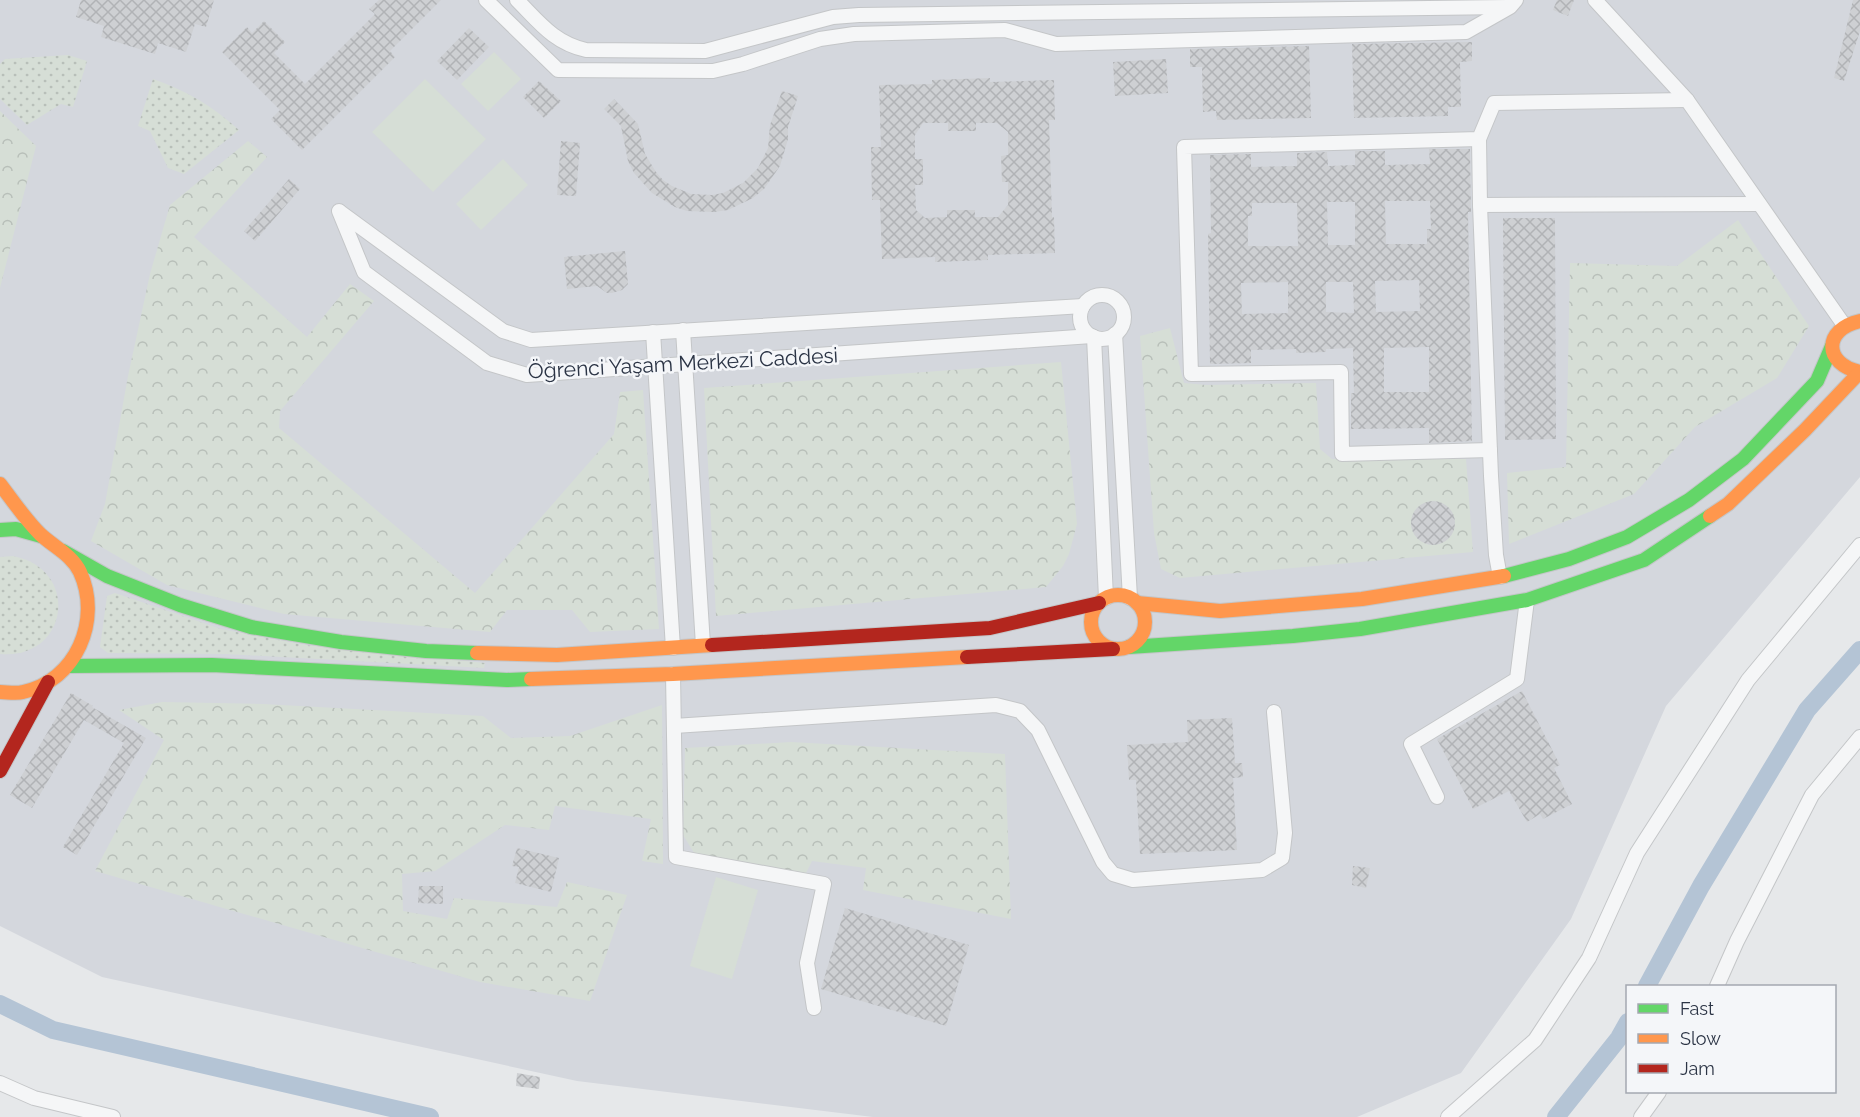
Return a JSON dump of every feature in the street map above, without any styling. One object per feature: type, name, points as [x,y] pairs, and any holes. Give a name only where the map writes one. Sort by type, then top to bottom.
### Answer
[{"type":"street","points":[[486,0],[558,70],[713,70],[743,64],[820,39],[854,34],[1005,30],[1056,44],[1466,32],[1513,4]]},
{"type":"street","points":[[517,0],[555,39],[569,46],[586,50],[681,51],[705,51],[832,18],[859,15],[1513,4]]},
{"type":"street","points":[[1596,0],[1687,100],[1844,325]]},
{"type":"street","points":[[1500,577],[1496,555],[1490,450],[1479,139],[1494,104],[1687,100]]},
{"type":"street","points":[[1479,139],[1184,147],[1191,374],[1341,372],[1342,454],[1490,450]]},
{"type":"street","points":[[1480,205],[1759,204]]},
{"type":"street","name":"Öğrenci Yaşam Merkezi Caddesi","points":[[1083,306],[531,340],[503,331],[339,211],[364,272],[487,363],[527,375],[1093,337]]},
{"type":"street","points":[[1101,295],[1116,300],[1124,313],[1124,323],[1115,334],[1101,339],[1093,337],[1084,330],[1080,321],[1083,306],[1087,300],[1101,295]]},
{"type":"street","points":[[0,483],[41,536],[63,551],[107,576],[180,605],[251,627],[341,642],[426,651],[557,655],[990,628],[1122,595],[1134,601],[1220,611],[1362,599],[1500,577],[1569,559],[1627,537],[1689,500],[1743,459],[1817,381],[1834,336],[1840,327],[1850,322],[1860,321]]},
{"type":"street","points":[[683,330],[703,645]]},
{"type":"street","points":[[653,332],[673,648]]},
{"type":"street","points":[[1115,334],[1134,601],[1145,619],[1142,635],[1129,647]]},
{"type":"street","points":[[1093,337],[1102,600],[1091,617],[1093,633],[1105,645],[1113,648]]},
{"type":"street","points":[[1832,346],[1834,357],[1840,365],[1848,371],[1859,373]]},
{"type":"street","points":[[68,666],[212,665],[507,680],[673,674],[1113,648],[1293,636],[1360,629],[1527,600],[1644,560],[1728,504],[1805,430],[1859,373]]},
{"type":"street","points":[[0,530],[16,529],[41,536]]},
{"type":"street","points":[[1449,1117],[1535,1040],[1589,958],[1637,853],[1748,680],[1860,545]]},
{"type":"street","points":[[0,692],[23,692],[48,682],[68,666],[82,645],[89,620],[88,595],[80,571],[63,551]]},
{"type":"street","points":[[1437,797],[1411,744],[1517,679],[1527,600]]},
{"type":"street","points":[[673,674],[676,857],[824,884],[807,963],[814,1008]]},
{"type":"street","points":[[0,771],[48,682]]},
{"type":"street","points":[[674,726],[996,705],[1020,711],[1038,730],[1103,862],[1113,874],[1133,880],[1262,870],[1282,858],[1285,833],[1274,712]]},
{"type":"street","points":[[1719,985],[1737,941],[1812,795],[1860,737]]},
{"type":"street","points":[[0,1083],[34,1098],[113,1117]]},
{"type":"street","points":[[1641,1117],[1658,1093]]},
{"type":"shaded area","points":[[0,0],[1860,0],[1860,477],[1666,706],[1571,919],[1461,1073],[1357,1117],[873,1117],[577,1081],[102,977],[0,926]]},
{"type":"green space","points":[[494,52],[521,79],[488,111],[461,84]]},
{"type":"green space","points":[[68,55],[87,61],[73,107],[61,104],[27,125],[0,99],[0,64],[5,59]]},
{"type":"green space","points":[[153,79],[199,100],[239,130],[184,174],[168,168],[150,131],[138,126]]},
{"type":"green space","points":[[425,79],[486,139],[433,192],[372,132]]},
{"type":"green space","points":[[0,111],[36,146],[0,288]]},
{"type":"green space","points":[[248,141],[267,157],[194,237],[307,337],[350,284],[374,301],[280,411],[279,428],[475,593],[614,434],[620,392],[643,390],[659,629],[590,632],[572,610],[507,610],[490,632],[284,614],[167,585],[91,541],[105,504],[128,376],[150,274],[170,205]]},
{"type":"green space","points":[[503,159],[528,185],[481,230],[456,204]]},
{"type":"green space","points":[[1738,220],[1809,326],[1777,378],[1695,427],[1634,494],[1509,544],[1507,473],[1566,467],[1570,263],[1677,266]]},
{"type":"green space","points":[[1170,328],[1184,383],[1206,385],[1316,383],[1320,449],[1332,459],[1466,459],[1473,552],[1180,578],[1161,569],[1154,533],[1140,336]]},
{"type":"green space","points":[[1061,362],[1077,524],[1069,554],[1063,566],[1046,587],[716,616],[704,388]]},
{"type":"green space","points":[[13,556],[35,564],[49,578],[57,594],[58,612],[52,629],[41,643],[23,652],[0,654],[0,557]]},
{"type":"green space","points":[[115,593],[221,629],[305,645],[485,663],[484,668],[225,654],[108,653],[100,647],[107,596]]},
{"type":"green space","points":[[162,702],[263,704],[483,716],[511,738],[570,736],[662,705],[663,864],[642,861],[651,819],[555,806],[549,830],[505,825],[435,871],[402,874],[403,911],[447,919],[454,898],[557,907],[567,882],[627,895],[590,1001],[480,982],[95,871],[164,740],[119,710]]},
{"type":"green space","points":[[791,742],[1005,754],[1011,919],[863,890],[866,868],[812,861],[805,875],[696,856],[683,835],[685,748]]},
{"type":"green space","points":[[716,877],[758,890],[732,979],[690,966]]},
{"type":"building","points":[[81,0],[214,0],[206,27],[195,24],[186,52],[158,43],[155,54],[101,37],[104,26],[76,17]]},
{"type":"building","points":[[379,0],[441,0],[390,51],[395,57],[302,150],[271,119],[280,110],[222,52],[247,27],[252,33],[264,21],[285,42],[274,53],[305,84],[375,14],[369,9]]},
{"type":"building","points":[[1557,0],[1574,0],[1568,16],[1553,10]]},
{"type":"building","points":[[1853,0],[1860,0],[1860,31],[1844,81],[1834,78]]},
{"type":"building","points":[[469,28],[489,47],[457,80],[437,61]]},
{"type":"building","points":[[1472,42],[1472,61],[1460,62],[1461,107],[1448,107],[1448,116],[1354,118],[1352,44]]},
{"type":"building","points":[[1309,46],[1311,118],[1217,120],[1216,111],[1203,112],[1202,67],[1190,67],[1190,49]]},
{"type":"building","points":[[1166,59],[1168,93],[1115,96],[1113,62]]},
{"type":"building","points":[[990,78],[990,82],[1054,80],[1055,120],[1049,120],[1055,253],[988,255],[988,260],[935,262],[935,257],[882,259],[880,200],[872,200],[871,147],[881,147],[879,85],[932,84],[932,80]],"holes":[[[923,123],[948,123],[948,131],[976,131],[976,123],[997,123],[1008,132],[1008,155],[1001,156],[1002,182],[1008,182],[1008,205],[998,217],[975,217],[975,210],[947,210],[947,217],[925,218],[916,210],[915,185],[923,185],[923,159],[915,159],[915,135]]]},
{"type":"building","points":[[539,81],[561,101],[544,118],[523,97]]},
{"type":"building","points":[[782,91],[798,96],[788,127],[788,139],[780,166],[764,189],[753,198],[728,210],[714,212],[687,211],[675,207],[652,193],[634,173],[628,161],[621,126],[604,109],[614,99],[638,124],[645,154],[663,180],[691,194],[712,195],[723,193],[743,183],[758,168],[768,148],[770,125]]},
{"type":"building","points":[[561,141],[580,143],[576,196],[557,195]]},
{"type":"building","points":[[1429,149],[1470,149],[1471,212],[1468,212],[1472,441],[1429,443],[1429,428],[1351,429],[1351,393],[1354,393],[1353,348],[1296,353],[1296,349],[1251,350],[1251,363],[1210,364],[1208,234],[1211,233],[1210,155],[1251,154],[1251,167],[1297,166],[1297,153],[1327,152],[1328,166],[1355,165],[1355,151],[1385,151],[1385,165],[1430,164]],"holes":[[[1385,201],[1430,201],[1431,229],[1427,229],[1427,244],[1386,244]],[[1327,202],[1355,202],[1355,245],[1328,245]],[[1252,203],[1297,203],[1298,246],[1248,246],[1248,216],[1252,216]],[[1419,280],[1420,311],[1376,312],[1375,281]],[[1288,282],[1288,313],[1242,314],[1241,283]],[[1326,282],[1353,282],[1354,313],[1326,312]],[[1429,347],[1429,392],[1384,392],[1384,348]]]},
{"type":"building","points":[[289,179],[300,189],[255,241],[244,231]]},
{"type":"building","points":[[1503,218],[1555,218],[1556,439],[1505,440]]},
{"type":"building","points":[[625,251],[628,284],[622,290],[607,293],[597,286],[567,289],[564,257]]},
{"type":"building","points":[[1433,501],[1442,502],[1449,507],[1454,514],[1454,532],[1449,539],[1442,544],[1433,545],[1424,544],[1417,539],[1412,532],[1411,523],[1412,514],[1417,507],[1424,502]]},
{"type":"building","points":[[1522,691],[1560,765],[1554,768],[1572,804],[1543,819],[1540,814],[1527,822],[1509,791],[1473,809],[1437,739]]},
{"type":"building","points":[[71,693],[146,738],[77,855],[63,847],[124,743],[84,720],[32,808],[10,795]]},
{"type":"building","points":[[1232,718],[1235,763],[1242,763],[1243,777],[1233,778],[1237,850],[1140,854],[1136,780],[1129,780],[1127,745],[1188,742],[1187,720]]},
{"type":"building","points":[[517,848],[559,858],[551,892],[515,883],[519,867],[512,866]]},
{"type":"building","points":[[1353,866],[1370,868],[1366,888],[1352,885]]},
{"type":"building","points":[[419,886],[443,886],[443,904],[418,903]]},
{"type":"building","points":[[845,908],[969,945],[946,1026],[821,989]]},
{"type":"building","points":[[517,1073],[540,1077],[539,1089],[516,1086]]},
{"type":"waterway","points":[[1648,985],[1701,886],[1807,710],[1860,650]]},
{"type":"waterway","points":[[0,1004],[53,1030],[430,1117]]},
{"type":"waterway","points":[[1556,1117],[1619,1038],[1626,1026]]},
{"type":"traffic: fast","points":[[1504,576],[1569,559],[1627,537],[1689,500],[1743,459],[1817,381],[1832,346]]},
{"type":"traffic: fast","points":[[1129,647],[1360,629],[1527,600],[1644,560],[1710,516]]},
{"type":"traffic: fast","points":[[0,530],[16,529],[41,536]]},
{"type":"traffic: fast","points":[[63,551],[107,576],[180,605],[251,627],[341,642],[426,651],[477,653]]},
{"type":"traffic: fast","points":[[68,666],[212,665],[507,680],[531,679]]},
{"type":"traffic: slow","points":[[1860,321],[1839,331],[1832,346],[1839,362],[1860,372]]},
{"type":"traffic: slow","points":[[1710,516],[1728,504],[1805,430],[1859,373]]},
{"type":"traffic: slow","points":[[0,484],[45,539],[68,556],[77,566],[86,590],[88,609],[86,628],[80,646],[70,662],[57,675],[42,686],[23,692],[0,692]]},
{"type":"traffic: slow","points":[[1137,603],[1220,611],[1362,599],[1504,576]]},
{"type":"traffic: slow","points":[[1118,595],[1128,597],[1137,603],[1143,612],[1145,622],[1143,632],[1137,641],[1128,647],[1118,649],[1108,647],[1099,641],[1093,632],[1091,622],[1093,612],[1099,603],[1108,597],[1118,595]]},
{"type":"traffic: slow","points":[[477,653],[557,655],[712,645]]},
{"type":"traffic: slow","points":[[531,679],[673,674],[967,657]]},
{"type":"traffic: jam","points":[[712,645],[990,628],[1099,603]]},
{"type":"traffic: jam","points":[[967,657],[1113,649]]},
{"type":"traffic: jam","points":[[0,771],[48,682]]}]
